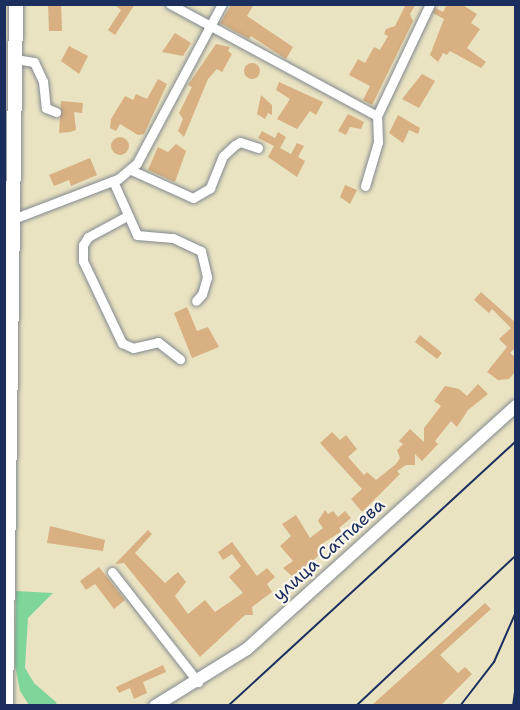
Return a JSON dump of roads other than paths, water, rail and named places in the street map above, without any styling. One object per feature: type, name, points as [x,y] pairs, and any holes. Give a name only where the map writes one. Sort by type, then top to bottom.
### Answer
[{"type":"main road","points":[[8,701],[6,475],[13,219],[9,198],[15,59],[10,26],[16,4]]},
{"type":"street","points":[[170,4],[377,116]]},
{"type":"street","points":[[13,219],[113,181],[131,170],[222,4]]},
{"type":"street","points":[[365,186],[378,142],[377,116],[430,4]]},
{"type":"street","points":[[15,59],[34,62],[43,81],[46,108],[56,111]]},
{"type":"street","points":[[131,170],[193,198],[210,188],[223,156],[235,145],[246,142],[258,148]]},
{"type":"street","points":[[113,181],[137,235],[173,238],[201,251],[207,277],[202,294],[196,301]]},
{"type":"street","points":[[127,216],[88,237],[82,245],[83,261],[122,343],[133,348],[158,342],[180,359]]},
{"type":"street","name":"улица Сатпаева","points":[[154,705],[198,682],[247,649],[516,406]]},
{"type":"street","points":[[112,572],[198,682]]},
{"type":"railway","points":[[228,706],[516,441]]},
{"type":"railway","points":[[356,706],[516,555]]},
{"type":"railway","points":[[460,706],[494,662],[516,612]]},
{"type":"railway","points":[[513,706],[516,684]]}]
